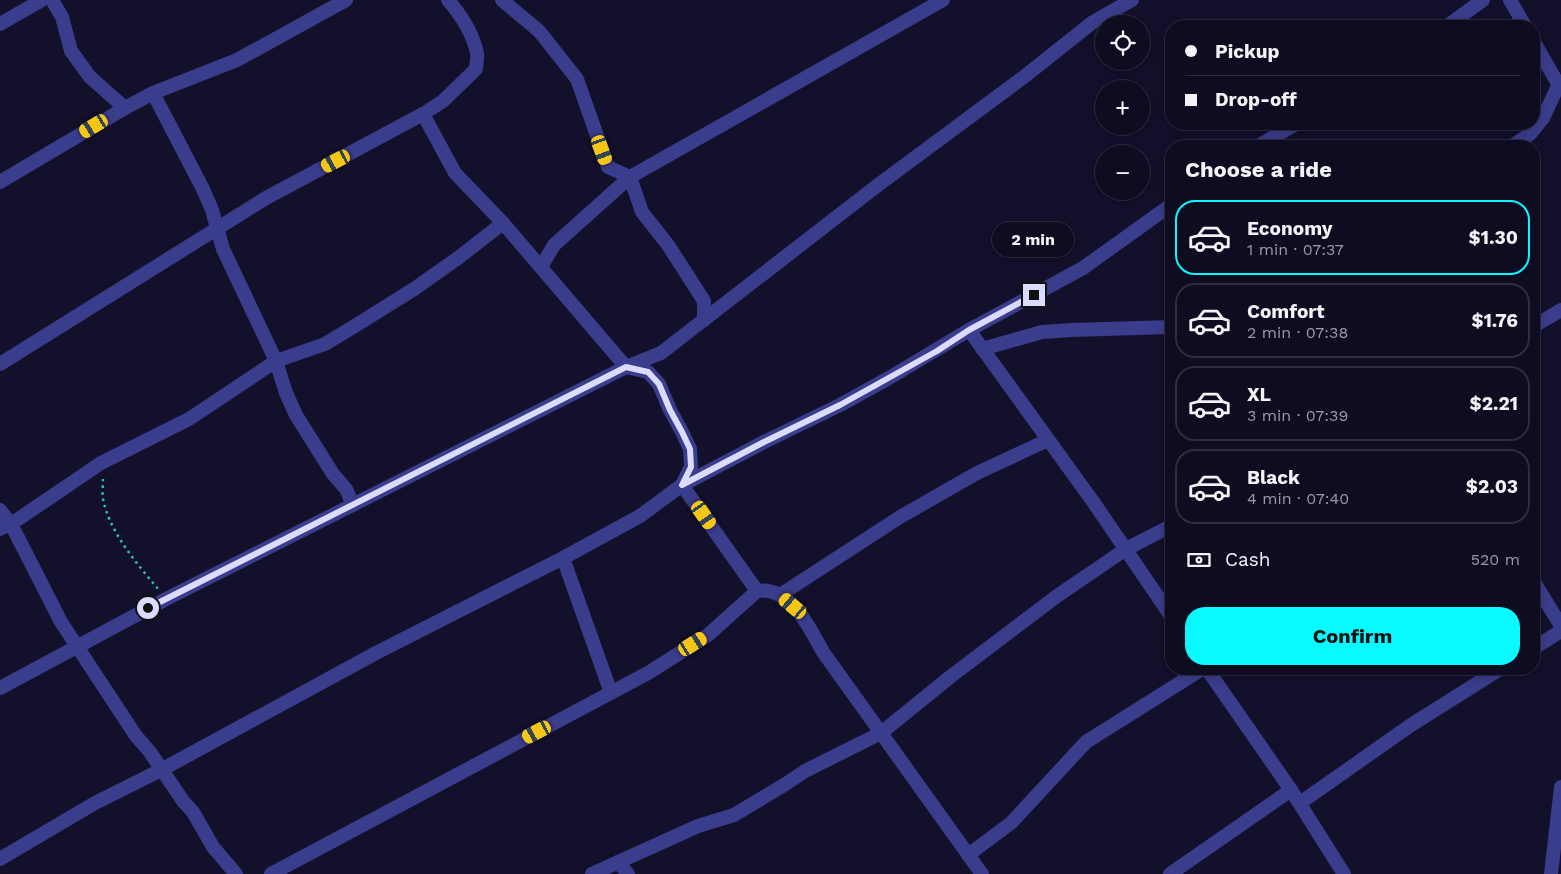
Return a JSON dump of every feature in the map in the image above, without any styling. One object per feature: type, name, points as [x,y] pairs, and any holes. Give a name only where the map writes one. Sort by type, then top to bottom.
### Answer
[{"type":"street","points":[[0,24],[42,0]]},
{"type":"street","points":[[52,0],[62,17],[72,51],[90,77],[125,108]]},
{"type":"street","points":[[0,182],[153,93],[237,60],[346,0]]},
{"type":"street","points":[[0,364],[266,198],[423,114],[443,101],[476,69],[477,54],[470,35],[456,9],[448,0]]},
{"type":"street","points":[[502,0],[539,31],[577,79],[608,167],[630,177],[642,212],[668,246],[704,301],[704,320]]},
{"type":"street","points":[[541,267],[554,245],[630,177],[943,0]]},
{"type":"street","points":[[0,688],[166,599],[626,367],[661,353],[878,185],[1025,76],[1093,22],[1132,0]]},
{"type":"street","points":[[1455,20],[1483,0]]},
{"type":"street","points":[[1510,0],[1522,20]]},
{"type":"street","points":[[1540,53],[1560,88],[1540,122]]},
{"type":"street","points":[[153,93],[203,189],[223,249],[276,361],[286,393],[296,415],[334,474],[346,489],[353,505]]},
{"type":"street","points":[[423,114],[455,173],[503,223],[626,367],[648,372],[659,384],[690,449],[691,467],[682,485]]},
{"type":"street","points":[[1268,140],[1286,130]]},
{"type":"street","points":[[1521,140],[1533,130]]},
{"type":"street","points":[[0,859],[95,803],[162,770],[376,653],[563,558],[640,516],[682,485],[849,400],[937,351],[969,330],[1083,268],[1165,209]]},
{"type":"street","points":[[5,527],[101,462],[189,419],[276,361],[325,344],[358,324],[414,289],[503,223]]},
{"type":"street","points":[[1540,322],[1561,310]]},
{"type":"street","points":[[982,349],[1042,332],[1165,327]]},
{"type":"street","points":[[969,330],[1126,549],[1165,607]]},
{"type":"street","points":[[780,595],[900,517],[977,473],[1048,440]]},
{"type":"street","points":[[682,485],[757,591]]},
{"type":"street","points":[[0,510],[5,527],[62,622],[121,714],[178,790],[183,801],[193,812],[213,846],[236,874]]},
{"type":"street","points":[[592,874],[698,826],[734,815],[805,771],[881,733],[950,677],[1058,596],[1126,549],[1165,529]]},
{"type":"street","points":[[563,558],[610,693]]},
{"type":"street","points":[[271,874],[648,673],[708,635],[757,591],[766,590],[780,595],[793,606],[807,624],[823,652],[982,874]]},
{"type":"street","points":[[1540,592],[1561,626]]},
{"type":"street","points":[[1540,644],[1561,631]]},
{"type":"street","points":[[968,855],[1011,823],[1086,742],[1192,675]]},
{"type":"street","points":[[1211,675],[1291,790],[1344,874]]},
{"type":"street","points":[[1300,804],[1411,725],[1490,675]]},
{"type":"street","points":[[1551,874],[1561,787]]},
{"type":"street","points":[[1170,874],[1291,790]]},
{"type":"street","points":[[618,862],[628,874]]},
{"type":"path","points":[[101,462],[103,497],[113,525],[134,558],[166,599]]},
{"type":"route","points":[[148,608],[626,367],[648,372],[659,384],[682,432],[690,449],[691,467],[682,485],[840,405],[937,351],[969,330],[1034,295]]}]
